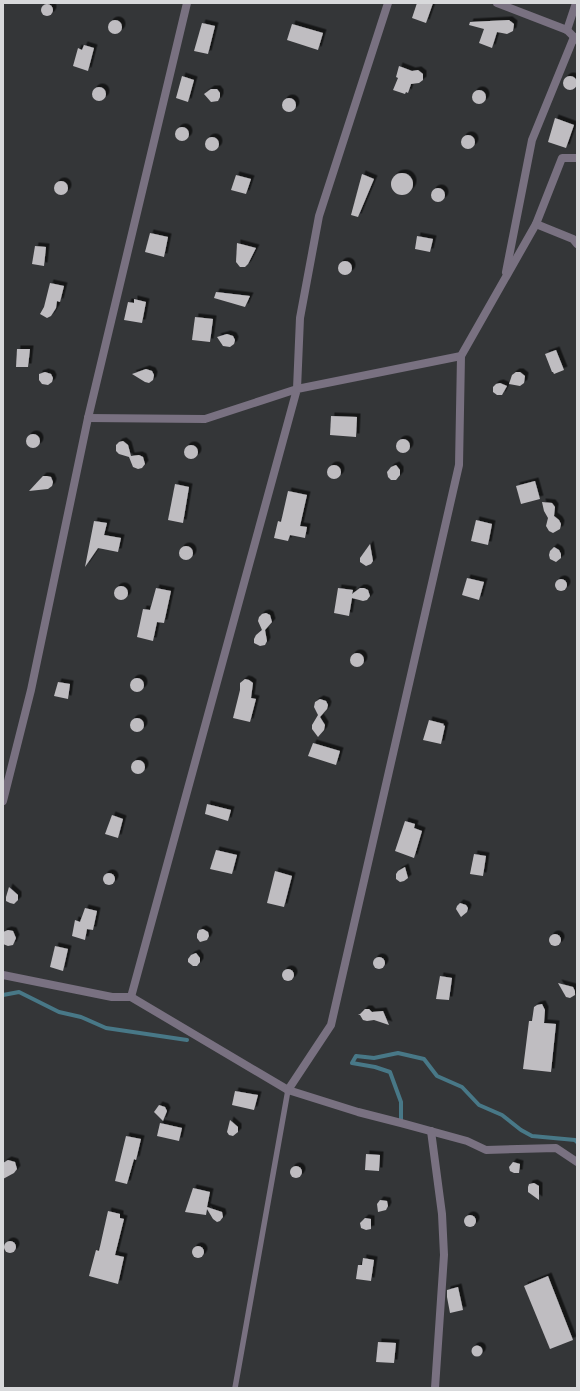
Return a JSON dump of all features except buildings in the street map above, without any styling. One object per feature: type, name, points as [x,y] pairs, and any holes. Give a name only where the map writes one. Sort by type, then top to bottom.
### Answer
[{"type":"street","points":[[3,801],[31,690],[88,418],[187,3]]},
{"type":"street","points":[[131,997],[297,389],[300,318],[319,216],[388,3]]},
{"type":"street","points":[[497,3],[567,30],[576,39],[532,140],[505,279]]},
{"type":"street","points":[[567,30],[576,3]]},
{"type":"street","points":[[288,1090],[331,1025],[459,465],[461,356],[536,224],[562,158],[577,158]]},
{"type":"street","points":[[536,224],[573,239],[577,244]]},
{"type":"street","points":[[88,418],[205,419],[297,389],[461,356]]},
{"type":"street","points":[[3,975],[112,997],[131,997],[288,1090],[358,1112],[467,1141],[486,1150],[556,1148],[577,1162]]},
{"type":"street","points":[[431,1131],[442,1214],[444,1255],[435,1388]]},
{"type":"lane","points":[[235,1388],[288,1090]]},
{"type":"waterway","points":[[3,995],[19,992],[59,1012],[81,1017],[106,1028],[187,1040]]},
{"type":"waterway","points":[[401,1123],[401,1102],[390,1072],[375,1067],[352,1063],[356,1056],[374,1058],[398,1053],[424,1059],[437,1076],[462,1087],[479,1105],[502,1115],[521,1130],[532,1136],[575,1140],[577,1142]]}]
